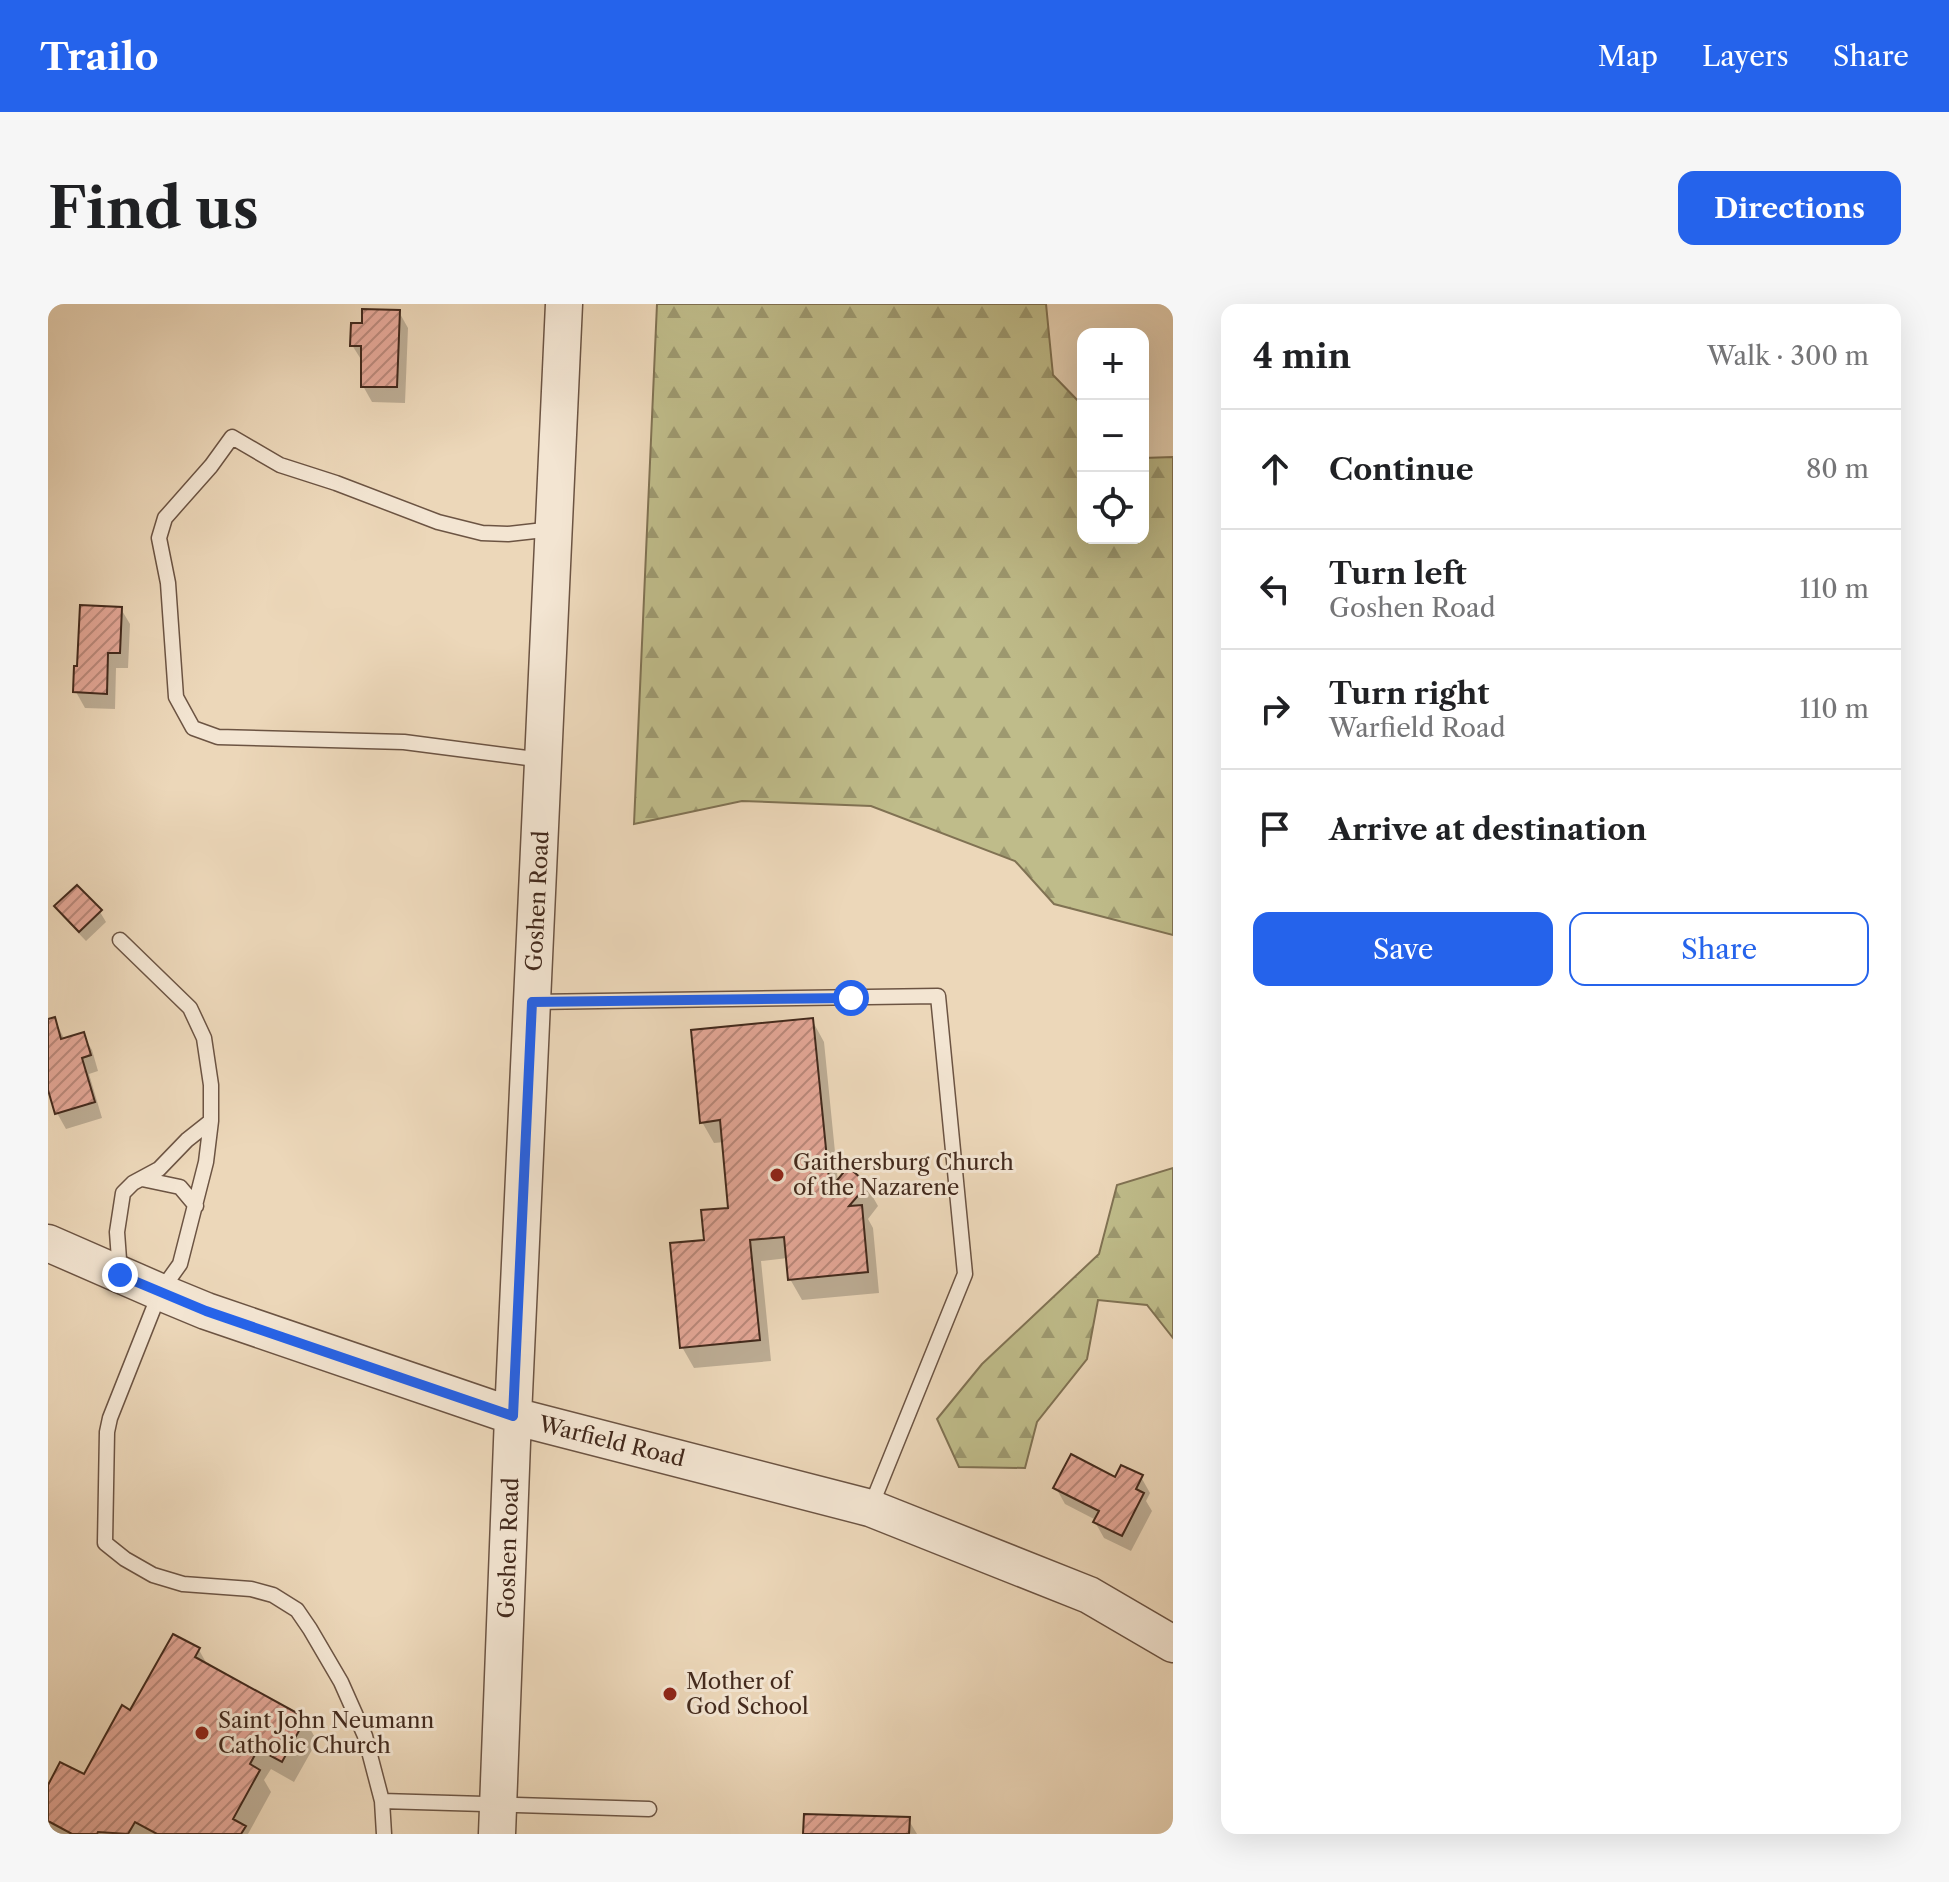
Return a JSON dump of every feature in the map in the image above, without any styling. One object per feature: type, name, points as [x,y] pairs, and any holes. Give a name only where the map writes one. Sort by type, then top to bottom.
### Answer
[{"type":"street","name":"Goshen Road","points":[[498,1820],[513,1416],[564,304]]},
{"type":"street","name":"Warfield Road","points":[[48,1243],[206,1311],[513,1416],[870,1508],[1089,1595],[1173,1644]]},
{"type":"lane","points":[[543,760],[404,742],[218,737],[193,728],[176,697],[168,583],[159,538],[165,518],[232,437],[280,465],[438,522],[482,533],[508,534],[554,529]]},
{"type":"lane","points":[[120,940],[190,1008],[204,1038],[211,1085],[211,1121],[206,1162],[180,1264],[160,1292],[110,1418],[107,1432],[105,1543],[153,1575],[183,1584],[251,1589],[273,1595],[297,1610],[341,1682],[365,1736],[382,1801],[384,1834]]},
{"type":"lane","points":[[532,1002],[938,996],[965,1274],[870,1508]]},
{"type":"lane","points":[[120,1275],[117,1232],[123,1193],[133,1183],[159,1169],[211,1121]]},
{"type":"lane","points":[[142,1179],[180,1187],[196,1206]]},
{"type":"lane","points":[[382,1801],[498,1820],[649,1809]]},
{"type":"green space","points":[[657,304],[1046,304],[1053,375],[1077,400],[1077,544],[1149,544],[1149,458],[1173,457],[1173,935],[1054,904],[1015,861],[871,806],[742,801],[634,824]]},
{"type":"green space","points":[[1173,1168],[1173,1338],[1147,1305],[1098,1300],[1087,1359],[1037,1422],[1025,1468],[959,1467],[937,1419],[982,1364],[1099,1254],[1117,1185]]},
{"type":"building","points":[[362,309],[400,310],[397,387],[361,387],[361,346],[350,346],[351,323],[362,323]]},
{"type":"building","points":[[80,605],[122,607],[120,653],[108,653],[107,694],[73,692]]},
{"type":"building","points":[[77,885],[102,910],[79,932],[54,906]]},
{"type":"building","points":[[55,1017],[61,1039],[84,1032],[91,1055],[82,1058],[95,1102],[55,1114],[48,1090],[48,1019]]},
{"type":"building","name":"Gaithersburg Church of the Nazarene","points":[[813,1018],[830,1189],[848,1167],[868,1184],[849,1206],[862,1205],[868,1272],[788,1280],[784,1237],[750,1240],[760,1340],[680,1348],[670,1243],[704,1240],[701,1210],[728,1208],[720,1120],[700,1123],[691,1030]]},
{"type":"building","points":[[1071,1454],[1115,1477],[1121,1465],[1143,1475],[1136,1489],[1144,1493],[1122,1536],[1093,1522],[1099,1511],[1053,1488]]},
{"type":"building","name":"Saint John Neumann Catholic Church","points":[[173,1634],[200,1648],[195,1657],[306,1718],[282,1762],[258,1749],[250,1764],[260,1770],[233,1819],[246,1826],[241,1834],[157,1834],[135,1822],[128,1834],[72,1834],[48,1821],[48,1785],[60,1762],[84,1774],[122,1705],[130,1710]]},
{"type":"building","points":[[804,1814],[910,1817],[909,1834],[803,1834]]},
{"type":"place","name":"Gaithersburg Church of the Nazarene","points":[[777,1175]]},
{"type":"place","name":"Mother of God School","points":[[670,1694]]},
{"type":"place","name":"Saint John Neumann Catholic Church","points":[[202,1733]]},
{"type":"route","points":[[120,1275],[206,1311],[513,1416],[532,1002],[851,998]]}]
